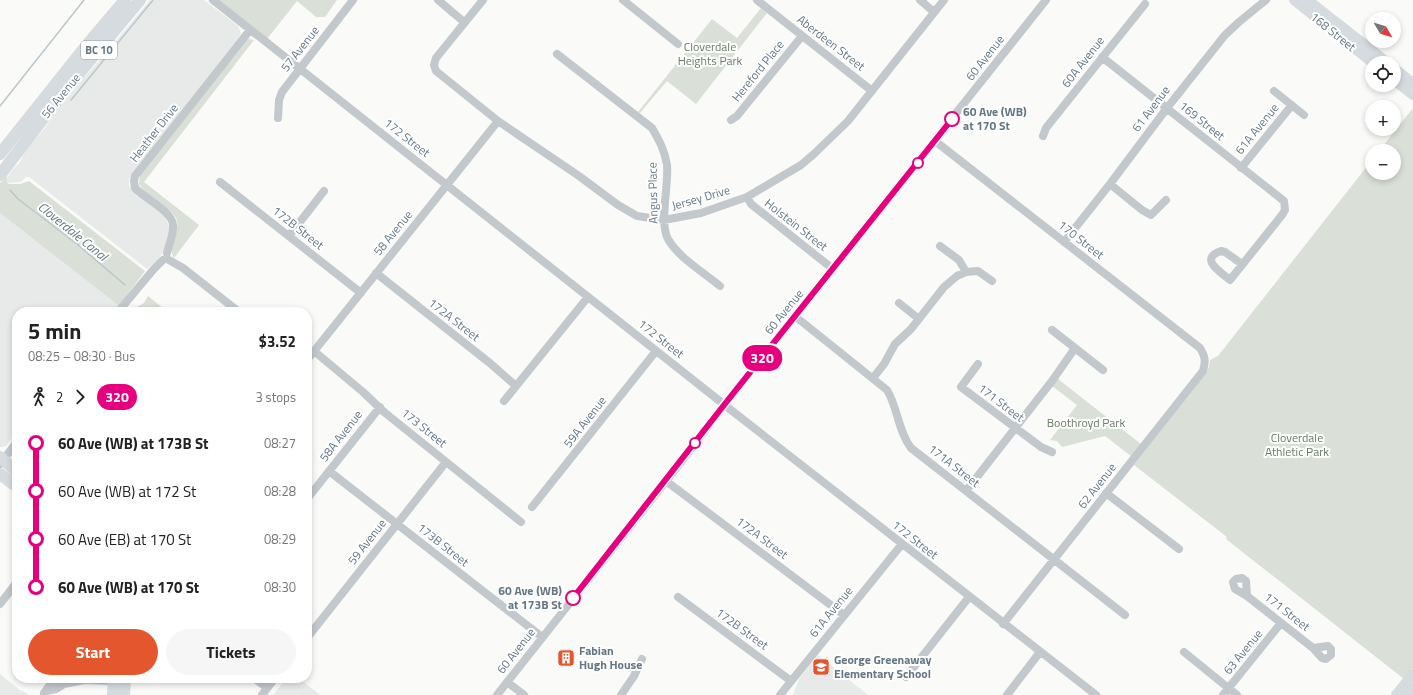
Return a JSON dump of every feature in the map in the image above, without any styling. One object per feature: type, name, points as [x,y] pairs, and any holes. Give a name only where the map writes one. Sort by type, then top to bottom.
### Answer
[{"type":"highway","name":"56 Avenue","points":[[0,154],[81,52],[125,0]]},
{"type":"highway","name":"56 Avenue","points":[[0,175],[58,99],[140,0]]},
{"type":"highway","points":[[1,460],[12,468]]},
{"type":"highway","points":[[0,474],[12,483]]},
{"type":"highway","points":[[113,695],[118,683]]},
{"type":"highway","points":[[121,683],[124,695]]},
{"type":"main road","name":"168 Street","points":[[1294,0],[1365,57]]},
{"type":"main road","points":[[1301,0],[1323,16],[1334,21]]},
{"type":"main road","name":"168 Street","points":[[1308,0],[1379,56]]},
{"type":"main road","points":[[1401,74],[1413,83]]},
{"type":"main road","points":[[1401,86],[1413,95]]},
{"type":"main road","points":[[1396,695],[1413,674]]},
{"type":"main road","points":[[1408,695],[1413,688]]},
{"type":"street","name":"172 Street","points":[[213,0],[724,405],[1096,695]]},
{"type":"street","name":"57 Avenue","points":[[278,118],[279,100],[282,92],[354,0]]},
{"type":"street","points":[[438,0],[464,22],[483,0]]},
{"type":"street","points":[[623,0],[678,44]]},
{"type":"street","name":"Aberdeen Street","points":[[757,0],[872,91]]},
{"type":"street","points":[[920,0],[934,12]]},
{"type":"street","name":"Jersey Drive","points":[[464,22],[436,58],[434,68],[439,75],[498,121],[579,176],[618,205],[637,216],[664,220],[701,213],[747,197],[795,168],[815,153],[848,121],[944,0]]},
{"type":"street","name":"61 Avenue","points":[[1064,242],[1229,30],[1266,0]]},
{"type":"street","name":"60 Avenue","points":[[497,695],[666,482],[724,405],[796,317],[935,141],[1043,1]]},
{"type":"street","name":"60A Avenue","points":[[1042,136],[1046,128],[1144,4]]},
{"type":"street","name":"Heather Drive","points":[[167,258],[173,230],[173,222],[169,216],[135,188],[135,176],[250,30]]},
{"type":"street","name":"Hereford Place","points":[[731,120],[737,116],[802,36]]},
{"type":"street","name":"Angus Place","points":[[557,54],[652,128],[662,145],[667,166],[664,220],[667,237],[677,251],[720,286]]},
{"type":"street","name":"169 Street","points":[[1102,57],[1281,198],[1286,205],[1282,216],[1242,264]]},
{"type":"street","name":"61A Avenue","points":[[1274,91],[1304,115]]},
{"type":"street","name":"61A Avenue","points":[[1241,168],[1292,105]]},
{"type":"street","name":"58 Avenue","points":[[312,354],[498,121]]},
{"type":"street","name":"170 Street","points":[[935,141],[1200,348],[1204,355],[1205,362]]},
{"type":"street","name":"172B Street","points":[[220,182],[361,293]]},
{"type":"street","points":[[1110,184],[1142,210],[1151,215],[1166,200]]},
{"type":"street","points":[[289,236],[324,191]]},
{"type":"street","name":"Holstein Street","points":[[747,197],[751,204],[833,269]]},
{"type":"street","points":[[940,246],[959,260],[966,272]]},
{"type":"street","points":[[123,307],[152,270],[167,258],[183,268],[233,307]]},
{"type":"street","points":[[873,378],[884,364],[895,344],[911,329],[944,287],[957,276],[966,272],[978,271],[992,281]]},
{"type":"street","name":"172A Street","points":[[376,273],[489,362],[516,386]]},
{"type":"street","points":[[504,401],[588,297]]},
{"type":"street","points":[[124,307],[128,301]]},
{"type":"street","points":[[900,303],[919,319]]},
{"type":"street","name":"171A Street","points":[[796,317],[887,390],[892,399],[904,440],[911,448],[1125,615]]},
{"type":"street","points":[[1052,330],[1103,370]]},
{"type":"street","points":[[966,491],[1052,381],[1075,348]]},
{"type":"street","name":"173 Street","points":[[314,351],[446,462],[521,522]]},
{"type":"street","name":"59A Avenue","points":[[532,507],[656,351]]},
{"type":"street","name":"62 Avenue","points":[[1003,624],[1203,371],[1205,362]]},
{"type":"street","name":"171 Street","points":[[978,364],[961,387],[1040,447],[1052,452]]},
{"type":"street","name":"58A Avenue","points":[[312,493],[380,407]]},
{"type":"street","points":[[1,460],[12,448]]},
{"type":"street","name":"59 Avenue","points":[[312,632],[446,462]]},
{"type":"street","name":"173B Street","points":[[329,471],[542,637]]},
{"type":"street","name":"172A Street","points":[[666,482],[844,615]]},
{"type":"street","points":[[1106,493],[1179,549]]},
{"type":"street","name":"61A Avenue","points":[[780,695],[902,544]]},
{"type":"street","points":[[0,604],[12,588]]},
{"type":"street","name":"171 Street","points":[[1247,596],[1313,648]]},
{"type":"street","name":"172B Street","points":[[678,597],[791,681]]},
{"type":"street","points":[[906,677],[969,597]]},
{"type":"street","name":"63 Avenue","points":[[1226,692],[1282,623]]},
{"type":"street","points":[[1007,695],[1040,652]]},
{"type":"street","points":[[1184,652],[1226,692],[1237,695]]},
{"type":"street","points":[[621,695],[634,676],[642,659]]},
{"type":"street","points":[[507,682],[524,695]]},
{"type":"street","points":[[44,693],[51,683]]},
{"type":"street","points":[[44,693],[69,683]]},
{"type":"street","points":[[258,683],[265,692],[271,683]]},
{"type":"shaded area","points":[[150,0],[204,0],[238,26],[241,33],[129,179],[129,186],[132,190],[164,216],[169,227],[169,233],[164,250],[158,260],[147,269],[29,177],[26,177],[21,182],[10,183],[7,182],[7,178],[20,162],[25,151],[44,129],[67,96],[100,60]]},
{"type":"shaded area","points":[[0,213],[119,306],[12,307],[12,438],[6,446],[0,447]]},
{"type":"shaded area","name":"George Greenaway Elementary School","points":[[818,655],[868,695],[793,695],[799,679]]},
{"type":"shaded area","points":[[0,674],[21,691],[29,695],[0,695]]},
{"type":"shaded area","points":[[283,683],[305,683],[320,695],[273,695]]},
{"type":"green space","points":[[219,0],[337,0],[325,17],[316,17],[297,1],[267,39]]},
{"type":"green space","name":"Cloverdale Heights Park","points":[[761,8],[767,13],[696,104],[667,81],[640,113],[638,112],[712,19],[737,38]]},
{"type":"green space","points":[[249,39],[254,40],[144,182],[199,225],[174,258],[172,249],[177,228],[176,218],[170,211],[143,190],[139,184],[140,175]]},
{"type":"green space","name":"Cloverdale Athletic Park","points":[[1413,108],[1413,668],[1404,679],[1226,539],[1227,537],[1134,465],[1206,373],[1210,360],[1218,356],[1365,169],[1365,180],[1401,180],[1401,144],[1385,144],[1391,136],[1401,136],[1401,123]]},
{"type":"green space","points":[[7,176],[7,182],[9,184],[20,184],[29,181],[145,271],[119,306],[0,213],[0,183]]},
{"type":"green space","points":[[148,296],[162,307],[137,307],[144,303]]},
{"type":"green space","name":"Boothroyd Park","points":[[1058,379],[1141,444],[1131,456],[1105,436],[1062,447],[1057,441],[1050,440],[1077,405],[1052,386]]},
{"type":"waterway","points":[[0,106],[84,0]]},
{"type":"waterway","name":"Cloverdale Canal","points":[[71,100],[153,0]]},
{"type":"waterway","name":"Cloverdale Canal","points":[[10,190],[18,199],[77,244],[125,285]]},
{"type":"bus line","name":"320","points":[[573,598],[675,470],[724,405],[796,317],[952,119]]},
{"type":"place","name":"60 Ave (WB) at 170 St","points":[[952,119]]},
{"type":"place","name":"60 Ave (WB) at 173B St","points":[[573,598]]},
{"type":"place","name":"Fabian Hugh House","points":[[566,658]]},
{"type":"place","name":"George Greenaway Elementary School","points":[[821,667]]}]
